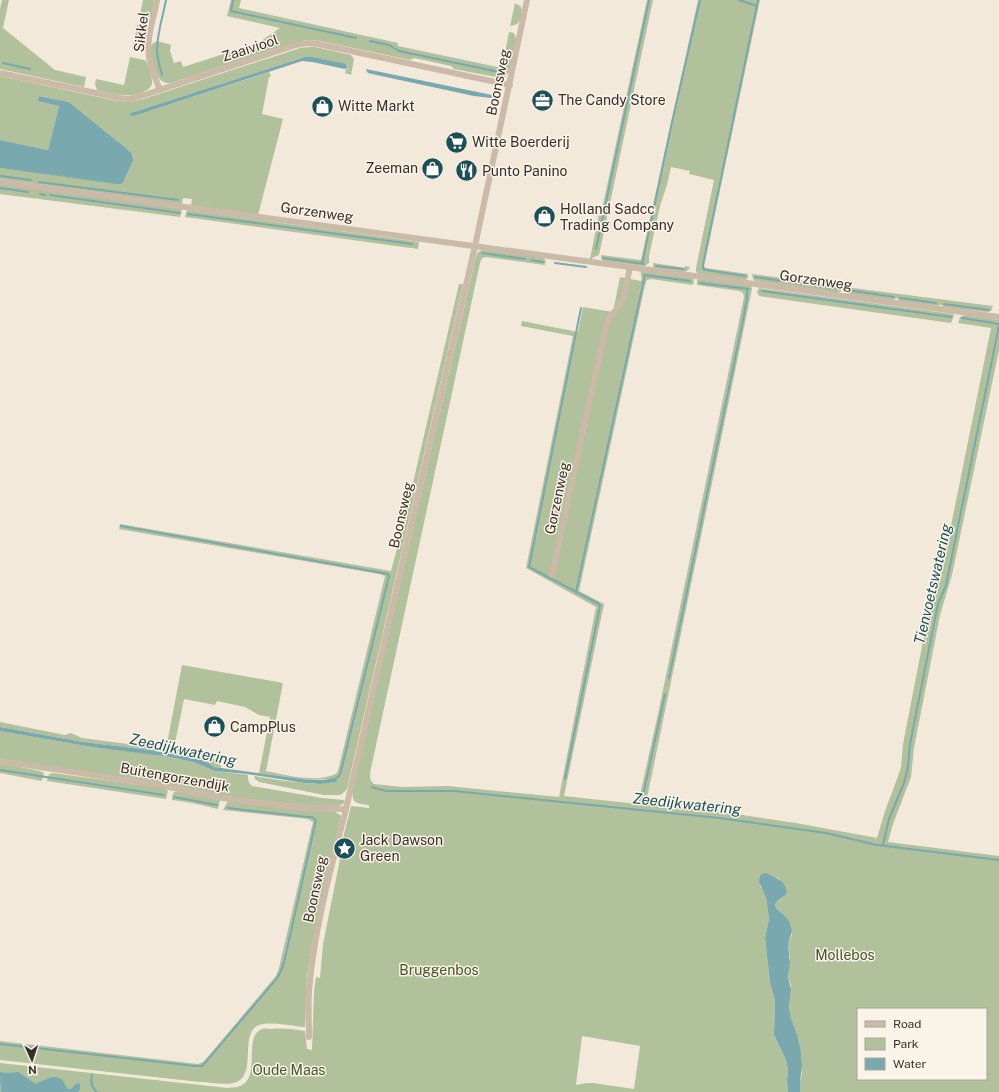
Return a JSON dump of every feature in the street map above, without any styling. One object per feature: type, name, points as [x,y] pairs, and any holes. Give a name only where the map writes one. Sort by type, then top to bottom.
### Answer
[{"type":"street","name":"Sikkel","points":[[158,0],[149,39],[148,52],[151,67],[160,90]]},
{"type":"street","name":"Boonsweg","points":[[309,1037],[309,992],[313,958],[327,886],[476,246],[528,0]]},
{"type":"street","name":"Zaaiviool","points":[[0,73],[120,98],[128,98],[138,97],[296,46],[311,43],[510,85]]},
{"type":"street","name":"Gorzenweg","points":[[0,182],[999,317]]},
{"type":"street","name":"Gorzenweg","points":[[552,575],[606,326],[608,320],[623,300],[630,267]]},
{"type":"street","name":"Buitengorzendijk","points":[[0,761],[165,786],[250,802],[306,808],[346,809]]},
{"type":"green space","points":[[2,0],[9,0],[3,28],[55,70],[86,77],[84,87],[0,69],[0,9]]},
{"type":"green space","points":[[143,0],[153,0],[154,2],[152,15],[147,18],[140,16]]},
{"type":"green space","points":[[231,0],[241,0],[239,8],[398,43],[398,46],[502,68],[509,32],[514,33],[516,39],[509,72],[505,77],[501,78],[454,69],[451,66],[414,58],[410,60],[320,41],[307,40],[290,44],[171,83],[166,83],[159,79],[152,59],[151,46],[155,42],[171,45],[170,51],[174,63],[181,61],[183,67],[258,43],[280,28],[227,16]]},
{"type":"green space","points":[[647,0],[653,0],[599,255],[590,259],[600,209],[602,209]]},
{"type":"green space","points":[[698,0],[760,0],[704,266],[706,268],[748,274],[748,278],[746,280],[699,274],[696,272],[714,180],[689,174],[690,171],[671,167],[660,206],[649,256],[649,263],[645,266],[604,261],[601,257],[601,255],[641,260]]},
{"type":"green space","points":[[515,3],[521,7],[522,11],[520,21],[517,24],[510,26]]},
{"type":"green space","points":[[138,23],[146,26],[148,31],[145,47],[141,50],[132,49]]},
{"type":"green space","points":[[309,47],[351,55],[354,59],[351,75],[345,73],[348,65],[305,57],[134,112],[134,116],[269,72],[271,76],[269,77],[262,114],[283,119],[258,215],[191,205],[192,199],[183,198],[182,204],[0,179],[0,168],[121,184],[133,156],[127,149],[69,102],[39,96],[37,101],[59,106],[48,150],[0,140],[0,76],[117,101],[130,102],[300,48]]},
{"type":"green space","points":[[130,57],[146,61],[152,81],[152,85],[147,90],[135,95],[122,95],[97,90],[95,84],[96,79],[124,85]]},
{"type":"green space","points":[[0,184],[182,209],[180,217],[0,194]]},
{"type":"green space","points":[[187,210],[419,242],[418,249],[185,217]]},
{"type":"green space","points":[[482,250],[543,258],[546,261],[545,265],[486,257],[482,258],[480,263],[370,773],[370,779],[374,784],[402,787],[448,786],[559,797],[596,607],[526,568],[573,336],[521,326],[522,321],[578,332],[583,307],[613,312],[620,277],[641,281],[641,271],[692,278],[694,280],[693,285],[651,279],[647,280],[645,285],[579,591],[604,604],[564,796],[638,804],[744,297],[743,293],[739,291],[697,285],[697,281],[698,279],[751,286],[752,289],[646,803],[796,823],[877,838],[901,767],[903,744],[926,626],[933,597],[941,575],[991,328],[958,323],[960,317],[965,315],[999,320],[999,350],[952,575],[940,615],[914,748],[911,777],[893,824],[888,842],[999,856],[999,1092],[800,1092],[802,1073],[801,1052],[789,1013],[791,985],[788,977],[790,958],[788,945],[792,934],[785,916],[776,908],[775,905],[787,892],[778,878],[770,876],[760,886],[766,897],[769,919],[765,938],[770,983],[775,1000],[774,1035],[786,1060],[788,1070],[788,1092],[0,1092],[0,1063],[228,1088],[238,1087],[246,1081],[250,1074],[253,1040],[256,1033],[262,1029],[292,1029],[305,1031],[307,1049],[312,1050],[314,991],[316,977],[320,978],[323,944],[341,854],[339,854],[351,806],[369,808],[369,805],[355,802],[353,798],[353,789],[478,252]],"holes":[[[582,1036],[640,1046],[634,1089],[593,1083],[576,1085]]]},
{"type":"green space","points":[[653,263],[685,268],[685,266],[690,267],[684,272],[655,268]]},
{"type":"green space","points":[[752,274],[842,286],[841,291],[838,293],[755,281]]},
{"type":"green space","points":[[459,284],[463,284],[347,789],[342,794],[324,795],[259,782],[254,776],[314,784],[336,782],[328,779],[309,780],[259,773],[270,717],[259,715],[245,707],[217,701],[215,705],[184,699],[174,748],[209,756],[219,763],[221,768],[214,767],[204,760],[150,750],[83,742],[0,727],[0,722],[65,735],[71,733],[82,738],[166,749],[182,665],[283,683],[266,771],[302,778],[321,778],[337,773],[385,576],[119,529],[120,524],[391,571],[404,523],[400,518],[402,508],[407,509]]},
{"type":"green space","points":[[845,287],[993,306],[991,311],[987,312],[943,307],[943,305],[938,306],[899,301],[896,298],[894,300],[847,294]]},
{"type":"green space","points":[[759,288],[953,314],[954,316],[951,323],[759,296],[757,292]]},
{"type":"green space","points":[[0,731],[92,747],[148,753],[193,762],[215,771],[248,775],[249,782],[252,786],[345,801],[343,804],[338,806],[323,807],[246,799],[0,759]]},
{"type":"green space","points":[[0,763],[40,771],[44,773],[43,778],[41,781],[0,773]]},
{"type":"green space","points":[[53,773],[163,788],[168,791],[166,799],[47,781],[48,776]]},
{"type":"green space","points":[[181,791],[220,800],[218,809],[172,800],[173,793]]},
{"type":"green space","points":[[228,801],[334,811],[341,816],[312,945],[307,976],[305,1027],[269,1023],[259,1025],[253,1029],[250,1036],[246,1070],[243,1077],[237,1082],[229,1084],[0,1060],[0,1041],[198,1064],[206,1059],[276,976],[313,822],[308,819],[223,810]]},
{"type":"water","points":[[305,57],[346,64],[348,67],[345,69],[302,61],[134,116],[130,115],[134,112]]},
{"type":"water","points":[[366,69],[493,96],[491,98],[474,96],[368,73]]},
{"type":"water","points":[[39,96],[69,102],[132,154],[133,160],[121,184],[0,168],[0,140],[48,150],[59,106],[37,101]]},
{"type":"water","points":[[0,727],[83,742],[150,750],[204,760],[214,767],[309,780],[334,778],[337,780],[336,782],[320,784],[305,783],[247,774],[215,771],[193,762],[164,756],[92,747],[0,731]]},
{"type":"water","points":[[766,873],[782,882],[787,892],[775,905],[776,908],[789,921],[792,931],[788,945],[790,963],[788,977],[791,989],[789,1008],[801,1052],[802,1067],[800,1092],[788,1092],[788,1070],[786,1060],[774,1035],[775,1000],[770,983],[765,938],[769,919],[766,897],[759,882],[760,876]]},
{"type":"water","points":[[0,1072],[18,1072],[36,1084],[53,1077],[57,1077],[63,1081],[68,1089],[71,1089],[77,1083],[80,1084],[80,1089],[78,1092],[1,1092]]},
{"type":"waterway","points":[[162,75],[157,44],[166,0]]},
{"type":"waterway","points":[[233,0],[231,11],[356,38]]},
{"type":"waterway","points":[[596,249],[649,0]]},
{"type":"waterway","points":[[642,264],[700,0]]},
{"type":"waterway","points":[[739,0],[757,6]]},
{"type":"waterway","points":[[745,276],[706,270],[703,269],[703,265],[758,0]]},
{"type":"waterway","points":[[370,41],[389,45],[399,51],[499,72]]},
{"type":"waterway","points":[[3,63],[30,69]]},
{"type":"waterway","points":[[0,176],[31,180]]},
{"type":"waterway","points":[[39,182],[178,200]]},
{"type":"waterway","points":[[0,188],[28,192]]},
{"type":"waterway","points":[[40,194],[45,195]]},
{"type":"waterway","points":[[50,195],[180,213]]},
{"type":"waterway","points":[[188,214],[412,244]]},
{"type":"waterway","points":[[482,253],[525,259]]},
{"type":"waterway","points":[[603,258],[644,264]]},
{"type":"waterway","points":[[531,260],[543,262]]},
{"type":"waterway","points":[[555,263],[586,267]]},
{"type":"waterway","points":[[656,266],[684,269]]},
{"type":"waterway","points":[[576,592],[645,275],[690,281]]},
{"type":"waterway","points":[[755,277],[839,289]]},
{"type":"waterway","points":[[700,283],[749,289]]},
{"type":"waterway","points":[[669,678],[743,320],[747,289]]},
{"type":"waterway","points":[[847,290],[894,297]]},
{"type":"waterway","points":[[762,291],[951,317]]},
{"type":"waterway","points":[[900,298],[936,303]]},
{"type":"waterway","points":[[944,304],[989,310]]},
{"type":"waterway","points":[[565,779],[600,606],[599,604],[529,567],[581,308]]},
{"type":"waterway","points":[[962,318],[999,324]]},
{"type":"waterway","name":"Tienvoetswatering","points":[[883,845],[889,819],[904,783],[908,767],[910,744],[938,604],[946,585],[999,326]]},
{"type":"waterway","points":[[121,526],[388,574],[389,576],[341,771],[339,776],[335,779]]},
{"type":"waterway","points":[[642,800],[665,694]]},
{"type":"waterway","points":[[0,770],[164,795]]},
{"type":"waterway","name":"Zeedijkwatering","points":[[372,787],[386,791],[454,791],[719,818],[826,833],[877,845],[999,860]]},
{"type":"waterway","points":[[174,797],[217,805]]},
{"type":"waterway","points":[[0,1044],[195,1066],[202,1066],[204,1064],[278,977],[285,958],[316,820],[312,817],[228,808]]},
{"type":"waterway","points":[[92,1075],[91,1080],[93,1088],[97,1092]]},
{"type":"place","name":"The Candy Store","points":[[542,100]]},
{"type":"place","name":"Witte Markt","points":[[322,106]]},
{"type":"place","name":"Witte Boerderij","points":[[457,142]]},
{"type":"place","name":"Zeeman","points":[[433,168]]},
{"type":"place","name":"Punto Panino","points":[[466,171]]},
{"type":"place","name":"Holland Sadcc Trading Company","points":[[544,217]]},
{"type":"place","name":"CampPlus","points":[[215,727]]},
{"type":"place","name":"Jack Dawson Green","points":[[345,848]]},
{"type":"park label","name":"Mollebos","points":[[845,955]]},
{"type":"park label","name":"Bruggenbos","points":[[439,970]]},
{"type":"park label","name":"Oude Maas","points":[[289,1070]]}]
